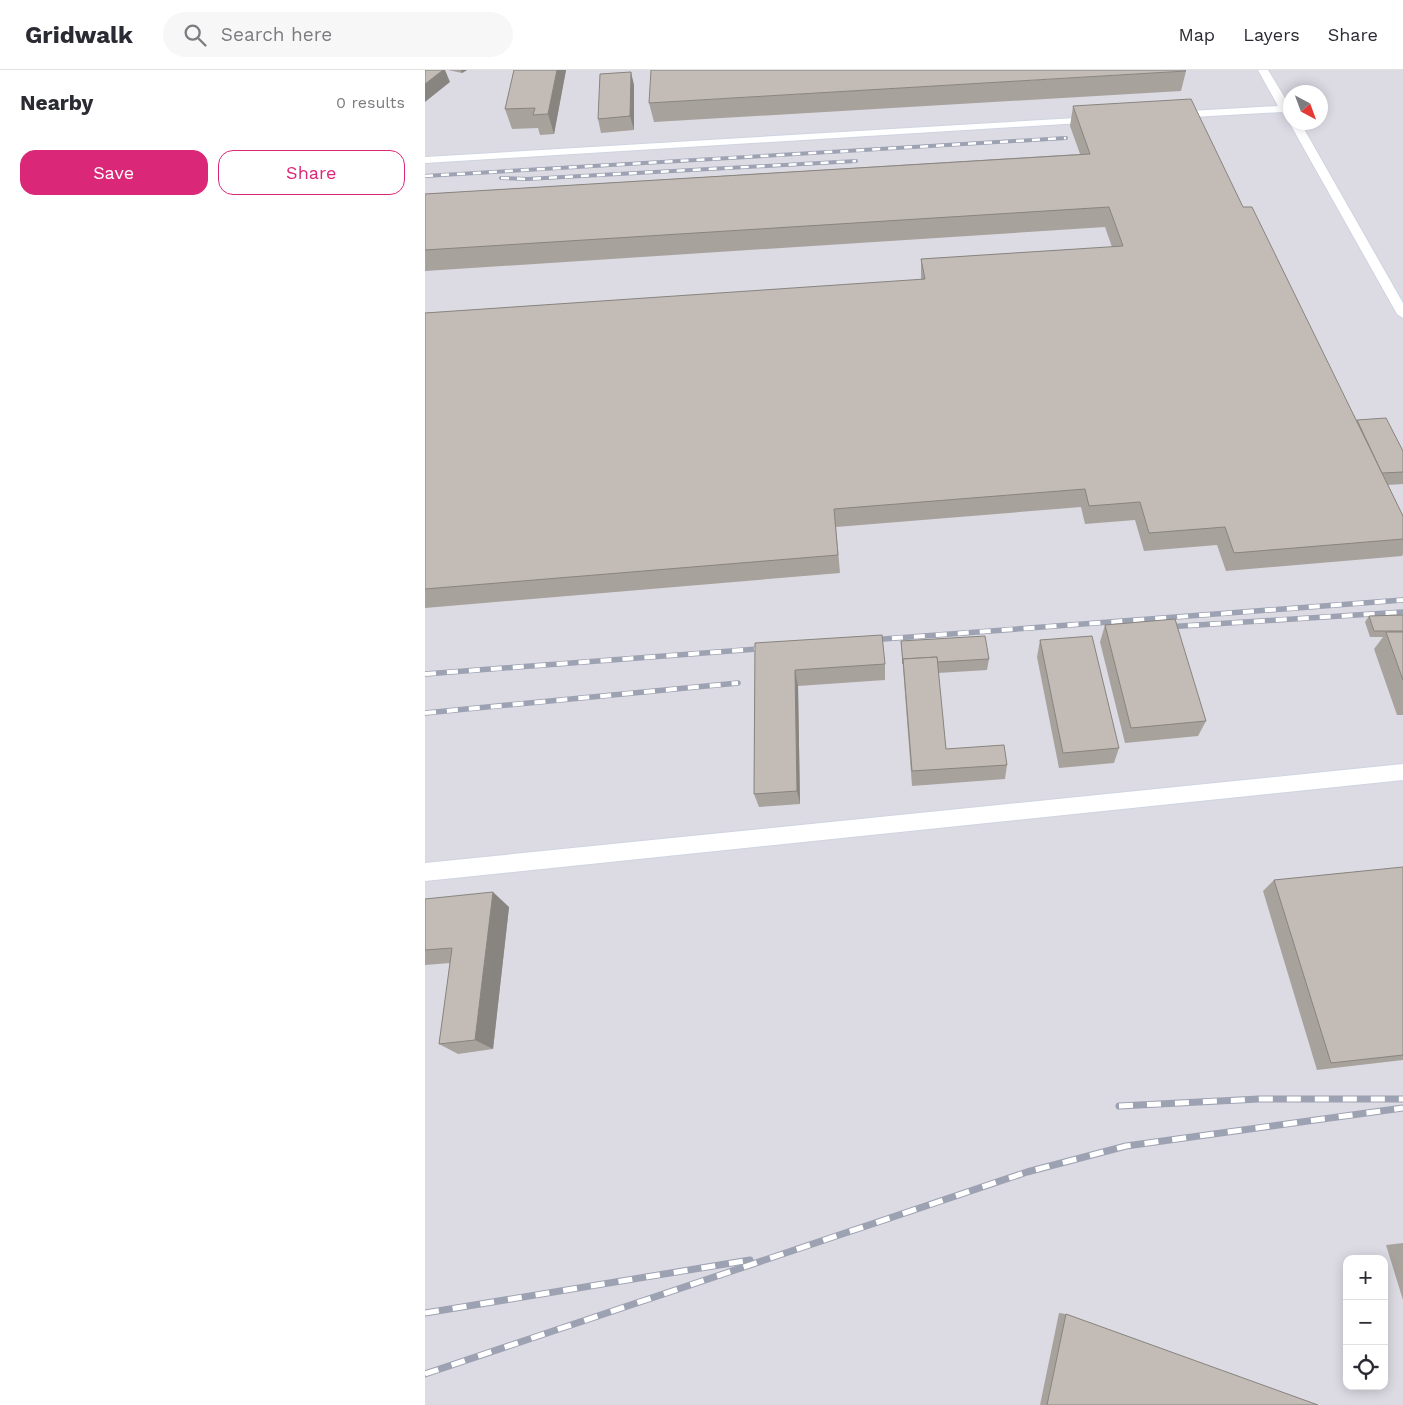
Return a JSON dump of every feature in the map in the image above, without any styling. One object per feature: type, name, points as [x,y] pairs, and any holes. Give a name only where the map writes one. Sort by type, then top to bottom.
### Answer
[{"type":"lane","points":[[1263,70],[1283,104]]},
{"type":"lane","points":[[1167,116],[1283,113]]},
{"type":"lane","points":[[425,160],[1108,119]]},
{"type":"lane","points":[[1299,130],[1403,314]]},
{"type":"lane","points":[[425,872],[1403,772]]},
{"type":"shaded area","points":[[425,70],[1403,70],[1403,1405],[425,1405]]},
{"type":"building","points":[[425,70],[443,70],[425,84]]},
{"type":"building","points":[[514,70],[557,70],[548,114],[533,115],[535,108],[505,109]]},
{"type":"building","points":[[651,70],[1185,70],[1186,71],[649,103]]},
{"type":"building","points":[[631,72],[630,116],[598,119],[600,74]]},
{"type":"building","points":[[1191,99],[1243,207],[1252,207],[1403,516],[1403,539],[1234,553],[1225,527],[1149,533],[1140,502],[1089,506],[1085,489],[834,509],[838,555],[425,589],[425,313],[925,279],[921,259],[1123,246],[1109,207],[425,250],[425,194],[1090,154],[1073,106]]},
{"type":"building","points":[[1386,418],[1403,451],[1403,472],[1382,473],[1357,420]]},
{"type":"building","points":[[1403,615],[1403,631],[1374,631],[1369,616]]},
{"type":"building","points":[[1175,619],[1206,721],[1131,728],[1105,625]]},
{"type":"building","points":[[1386,632],[1403,632],[1403,680]]},
{"type":"building","points":[[882,635],[885,664],[795,670],[797,791],[754,794],[755,643]]},
{"type":"building","points":[[985,636],[989,659],[937,662],[937,657],[903,659],[903,664],[901,641]]},
{"type":"building","points":[[1092,636],[1119,748],[1063,753],[1040,640]]},
{"type":"building","points":[[937,657],[946,749],[1004,745],[1007,765],[912,771],[903,659]]},
{"type":"building","points":[[1403,867],[1403,1055],[1331,1063],[1274,880]]},
{"type":"building","points":[[493,892],[475,1040],[439,1044],[452,948],[425,950],[425,899]]},
{"type":"building","points":[[1066,1314],[1318,1405],[1047,1405]]},
{"type":"railway","points":[[425,176],[1066,138]]},
{"type":"railway","points":[[501,178],[527,179],[856,161]]},
{"type":"railway","points":[[870,640],[1403,600]]},
{"type":"railway","points":[[1166,627],[1403,612]]},
{"type":"railway","points":[[425,674],[770,648]]},
{"type":"railway","points":[[425,713],[738,683]]},
{"type":"railway","points":[[1119,1106],[1259,1099],[1403,1099]]},
{"type":"railway","points":[[425,1374],[1027,1172],[1126,1146],[1403,1108]]},
{"type":"railway","points":[[425,1313],[750,1260]]}]
